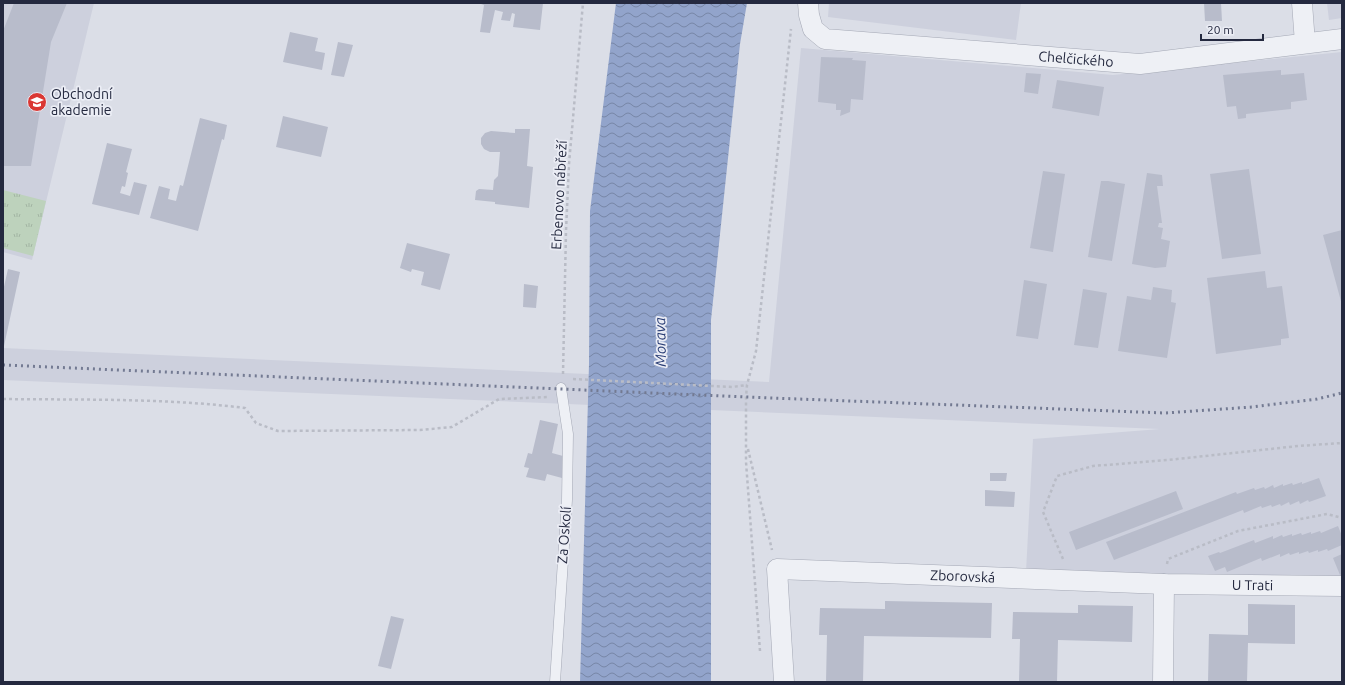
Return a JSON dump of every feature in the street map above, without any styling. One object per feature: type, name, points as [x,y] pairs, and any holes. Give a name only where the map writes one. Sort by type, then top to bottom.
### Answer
[{"type":"street","name":"Chelčického","points":[[808,3],[809,15],[813,29],[825,39],[1140,64],[1342,39]]},
{"type":"street","points":[[1302,3],[1305,43]]},
{"type":"street","points":[[777,570],[784,682]]},
{"type":"street","name":"Zborovská","points":[[777,570],[1164,584]]},
{"type":"street","points":[[1163,682],[1164,584]]},
{"type":"street","name":"U Trati","points":[[1164,584],[1342,586]]},
{"type":"lane","name":"Za Oskolí","points":[[555,682],[567,500],[568,434],[562,393]]},
{"type":"path","name":"Erbenovo nábřeží","points":[[562,393],[570,164],[582,3]]},
{"type":"path","points":[[760,653],[746,462],[746,397],[747,385],[756,351],[791,27]]},
{"type":"path","points":[[586,380],[732,387],[747,385]]},
{"type":"path","points":[[3,399],[140,400],[245,408],[256,423],[278,431],[420,430],[452,427],[499,399],[562,393]]},
{"type":"path","points":[[1072,580],[1043,512],[1057,476],[1093,466],[1342,443]]},
{"type":"path","points":[[747,445],[777,570]]},
{"type":"path","points":[[1164,584],[1168,559],[1238,531],[1327,514],[1342,518]]},
{"type":"shaded area","name":"Obchodní akademie","points":[[3,3],[94,3],[32,260],[3,252]]},
{"type":"shaded area","points":[[829,3],[1021,3],[1016,40],[828,17]]},
{"type":"shaded area","points":[[1327,3],[1342,3],[1342,18],[1329,20]]},
{"type":"shaded area","points":[[801,48],[1113,75],[1342,52],[1342,578],[1026,572],[1033,439],[1160,429],[3,380],[3,348],[769,382]]},
{"type":"green space","points":[[3,190],[46,201],[33,256],[3,248]]},
{"type":"water","name":"Morava","points":[[616,3],[747,3],[740,44],[711,320],[711,682],[580,682],[589,364],[590,211]]},
{"type":"building","points":[[14,3],[67,3],[51,42],[31,166],[3,166],[3,31]]},
{"type":"building","points":[[478,3],[543,3],[540,30],[513,27],[515,14],[512,13],[510,21],[501,20],[503,12],[495,10],[490,33],[480,32],[484,5]]},
{"type":"building","points":[[1204,3],[1221,3],[1222,21],[1205,21]]},
{"type":"building","points":[[290,32],[318,38],[315,51],[325,53],[322,70],[283,62]]},
{"type":"building","points":[[338,42],[353,45],[344,77],[331,75]]},
{"type":"building","points":[[821,57],[853,58],[852,60],[866,61],[863,100],[851,99],[850,112],[840,116],[841,110],[836,110],[836,104],[818,102]]},
{"type":"building","points":[[1281,70],[1281,75],[1304,73],[1307,100],[1291,102],[1291,109],[1246,114],[1246,118],[1238,119],[1236,106],[1227,107],[1223,75]]},
{"type":"building","points":[[1026,73],[1041,74],[1038,94],[1024,92]]},
{"type":"building","points":[[1057,80],[1104,87],[1099,116],[1052,108]]},
{"type":"building","points":[[283,116],[328,127],[321,157],[276,147]]},
{"type":"building","points":[[200,118],[227,125],[198,231],[150,218],[159,186],[170,189],[168,199],[176,201],[180,185],[183,186]]},
{"type":"building","points":[[515,129],[530,129],[527,166],[533,167],[529,208],[475,200],[476,191],[479,189],[493,190],[494,180],[498,176],[500,152],[490,152],[484,149],[481,144],[481,138],[485,133],[491,131],[515,133]]},
{"type":"building","points":[[107,143],[132,149],[126,172],[128,173],[125,187],[122,186],[120,193],[130,196],[134,182],[147,185],[139,215],[92,204]]},
{"type":"building","points":[[1249,169],[1261,254],[1222,259],[1210,174]]},
{"type":"building","points":[[1043,171],[1065,174],[1053,252],[1030,248]]},
{"type":"building","points":[[1147,173],[1162,175],[1163,186],[1157,186],[1162,223],[1159,223],[1158,227],[1163,228],[1161,239],[1170,241],[1166,267],[1155,268],[1132,264]]},
{"type":"building","points":[[1101,181],[1125,184],[1112,261],[1088,257]]},
{"type":"building","points":[[1342,230],[1342,305],[1323,235]]},
{"type":"building","points":[[407,243],[450,254],[440,290],[421,285],[424,272],[412,269],[411,272],[400,268]]},
{"type":"building","points":[[8,269],[20,272],[4,346],[3,291]]},
{"type":"building","points":[[1265,271],[1267,288],[1282,286],[1289,338],[1281,339],[1281,345],[1216,354],[1207,278]]},
{"type":"building","points":[[1024,280],[1047,284],[1038,339],[1016,336]]},
{"type":"building","points":[[524,284],[538,286],[536,308],[523,307]]},
{"type":"building","points":[[1153,287],[1172,290],[1171,302],[1176,303],[1167,358],[1118,351],[1127,296],[1151,300]]},
{"type":"building","points":[[1083,289],[1107,293],[1098,348],[1074,345]]},
{"type":"building","points":[[540,420],[558,424],[552,453],[563,456],[562,478],[547,474],[545,481],[526,477],[529,468],[524,467],[528,453],[532,454]]},
{"type":"building","points":[[990,473],[1007,473],[1006,481],[990,481]]},
{"type":"building","points":[[1319,478],[1326,496],[1309,502],[1308,500],[1300,504],[1299,501],[1290,505],[1289,502],[1281,506],[1280,504],[1262,508],[1261,506],[1244,513],[1243,510],[1114,560],[1106,542],[1236,492],[1237,494],[1254,488],[1255,490],[1264,487],[1265,489],[1273,485],[1274,488],[1283,484],[1283,486],[1292,483],[1293,485],[1302,482],[1302,484]]},
{"type":"building","points":[[985,490],[1015,492],[1014,507],[985,506]]},
{"type":"building","points":[[1176,491],[1183,509],[1076,550],[1069,532]]},
{"type":"building","points":[[1338,526],[1342,536],[1342,545],[1328,551],[1327,549],[1309,553],[1308,551],[1290,555],[1289,553],[1280,557],[1280,554],[1262,561],[1261,558],[1227,572],[1225,567],[1215,571],[1208,556],[1254,540],[1255,543],[1273,536],[1273,539],[1282,535],[1283,537],[1301,533],[1302,535],[1320,531],[1321,533]]},
{"type":"building","points":[[1342,554],[1342,574],[1340,575],[1333,558]]},
{"type":"building","points":[[885,601],[992,603],[991,638],[864,636],[863,682],[826,682],[827,635],[819,635],[820,608],[885,609]]},
{"type":"building","points":[[1248,604],[1295,605],[1295,644],[1248,643],[1247,682],[1208,682],[1209,634],[1248,635]]},
{"type":"building","points":[[1078,605],[1133,606],[1132,642],[1058,640],[1057,682],[1019,682],[1020,639],[1012,639],[1013,612],[1078,613]]},
{"type":"building","points":[[391,616],[404,619],[391,669],[378,666]]},
{"type":"railway","points":[[3,365],[746,397],[1165,413],[1252,407],[1317,399],[1342,393]]},
{"type":"place","name":"Obchodní akademie","points":[[37,102]]}]
